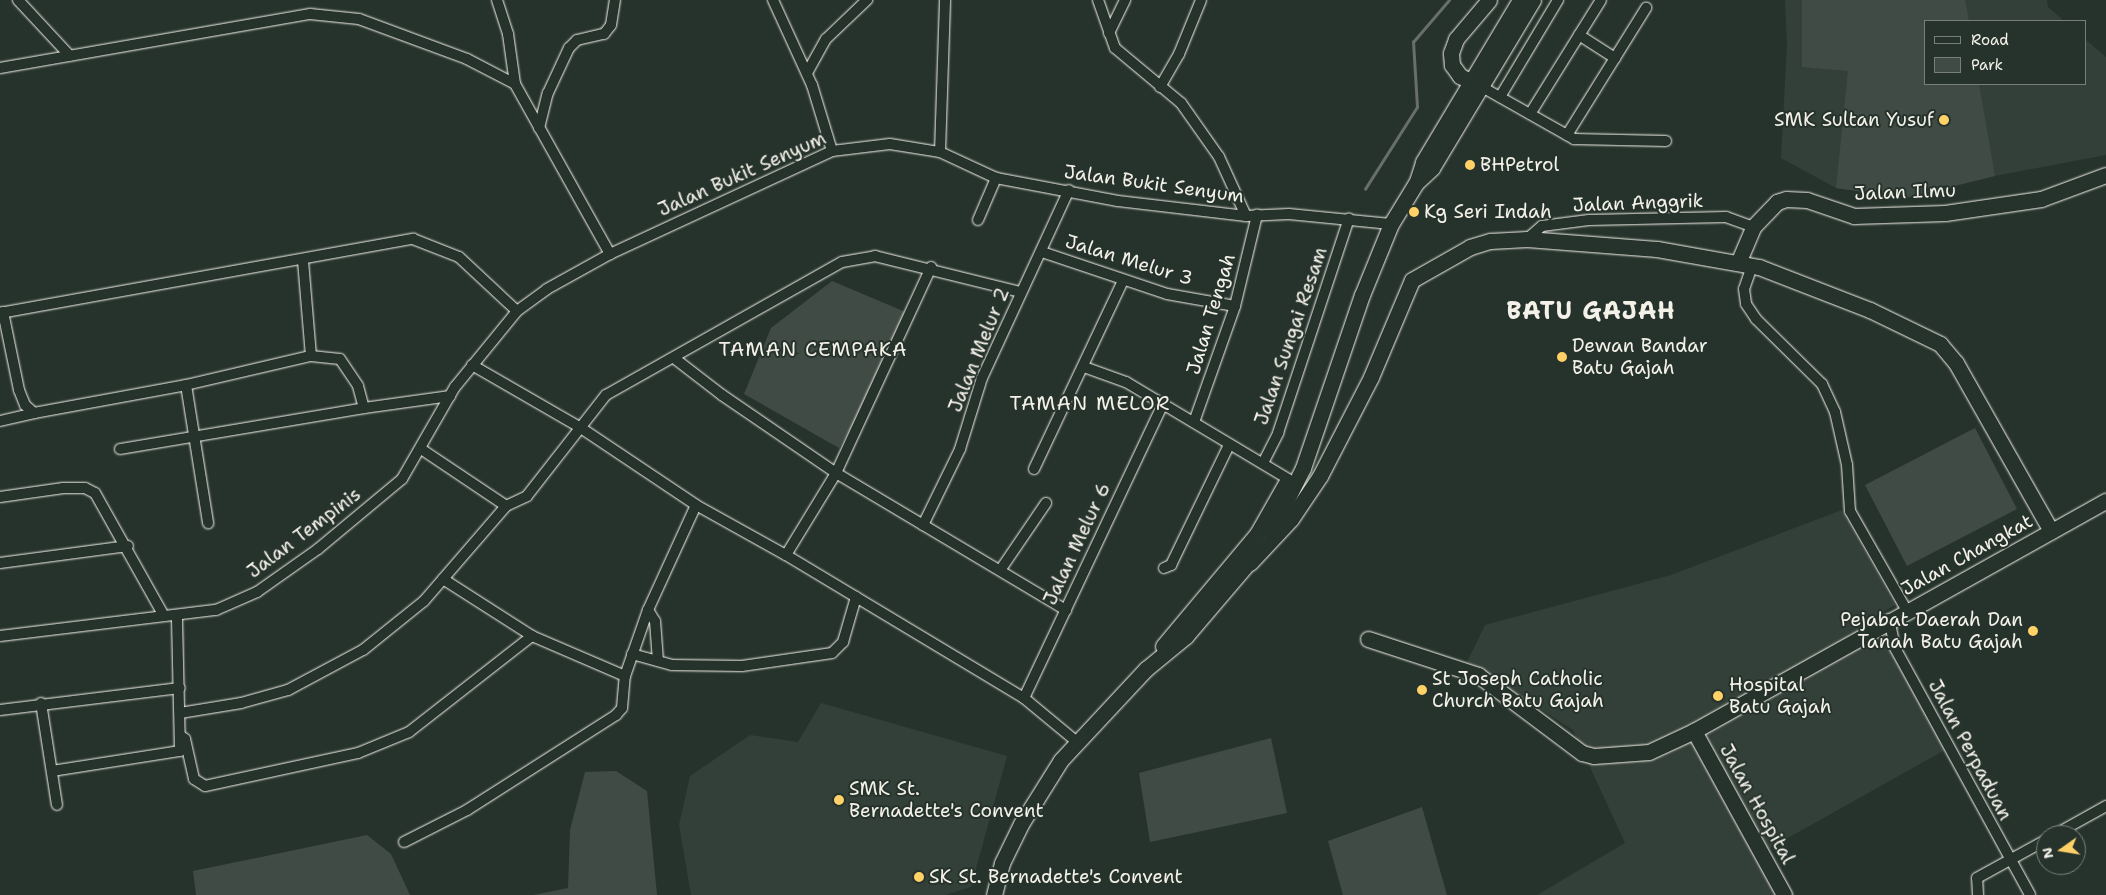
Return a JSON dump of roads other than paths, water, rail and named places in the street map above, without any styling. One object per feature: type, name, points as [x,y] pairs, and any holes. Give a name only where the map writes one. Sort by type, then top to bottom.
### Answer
[{"type":"street","points":[[18,0],[70,56]]},
{"type":"street","points":[[497,0],[508,34],[515,84],[610,254]]},
{"type":"street","points":[[538,128],[544,106],[569,48],[577,40],[604,34],[611,25],[616,0]]},
{"type":"street","points":[[773,0],[806,73],[832,151]]},
{"type":"street","points":[[806,73],[826,39],[867,0]]},
{"type":"street","points":[[940,152],[945,0]]},
{"type":"street","points":[[1098,0],[1115,48],[1181,103],[1219,156],[1252,216]]},
{"type":"street","points":[[1109,32],[1125,0]]},
{"type":"street","points":[[1160,87],[1179,54],[1201,0]]},
{"type":"street","points":[[1489,0],[1456,39],[1451,53],[1452,66],[1460,76],[1567,135],[1593,142],[1666,141]]},
{"type":"street","points":[[1250,563],[1272,530],[1302,468],[1309,443],[1391,224],[1416,182],[1432,168],[1520,0]]},
{"type":"street","points":[[1477,84],[1533,0]]},
{"type":"street","points":[[1500,97],[1558,0]]},
{"type":"street","points":[[1530,114],[1601,0]]},
{"type":"street","points":[[1567,135],[1646,8]]},
{"type":"street","points":[[0,68],[310,14],[359,18],[417,38],[515,84]]},
{"type":"street","points":[[1579,35],[1615,58]]},
{"type":"street","points":[[528,110],[544,106]]},
{"type":"street","name":"Jalan Bukit Senyum","points":[[472,364],[517,311],[547,289],[610,254],[832,151],[890,144],[940,152],[996,178],[1070,190],[1118,201],[1252,216],[1349,218],[1391,224]]},
{"type":"street","name":"Jalan Ilmu","points":[[1745,264],[1753,227],[1777,202],[1786,199],[1807,200],[1854,216],[1945,213],[2041,199],[2106,175]]},
{"type":"street","points":[[978,220],[996,178]]},
{"type":"street","name":"Jalan Melur 2","points":[[923,525],[960,449],[982,378],[1070,190]]},
{"type":"street","name":"Jalan Tengah","points":[[1194,422],[1235,306],[1252,216]]},
{"type":"street","name":"Jalan Anggrik","points":[[1527,239],[1542,226],[1589,220],[1726,217],[1740,219],[1753,227]]},
{"type":"street","name":"Jalan Sungai Resam","points":[[1263,463],[1278,433],[1349,218]]},
{"type":"street","points":[[34,413],[25,405],[19,390],[2,313],[303,261],[414,239],[459,257],[517,311]]},
{"type":"street","points":[[1146,669],[1186,636],[1250,563],[1291,520],[1320,476],[1371,377],[1412,280],[1470,246],[1527,239],[1657,249],[1745,264],[1870,310],[1940,344],[1984,410],[2052,531]]},
{"type":"street","name":"Jalan Melur 3","points":[[1042,252],[1167,294],[1235,306]]},
{"type":"street","points":[[180,713],[241,704],[288,690],[363,650],[424,602],[506,506],[526,496],[606,395],[842,262],[875,256],[931,267],[1021,292]]},
{"type":"street","points":[[303,261],[311,356]]},
{"type":"street","points":[[1745,264],[1744,289],[1746,304],[1756,319],[1822,384],[1835,412],[1847,465],[1850,511],[1907,611]]},
{"type":"street","points":[[786,555],[836,473],[931,267]]},
{"type":"street","points":[[1034,470],[1124,281]]},
{"type":"street","points":[[0,421],[186,385],[311,356],[340,358],[358,386],[364,408]]},
{"type":"street","points":[[674,358],[722,395],[836,473],[1001,569],[1066,610]]},
{"type":"street","points":[[472,364],[581,428],[696,505],[786,555],[1027,702],[1062,732],[1077,742]]},
{"type":"street","name":"Jalan Tempinis","points":[[0,636],[230,607],[295,565],[402,479],[450,396],[472,364]]},
{"type":"street","points":[[1084,367],[1126,382],[1229,445],[1263,463],[1288,480]]},
{"type":"street","points":[[186,385],[208,523]]},
{"type":"street","points":[[120,449],[364,408],[450,396]]},
{"type":"street","name":"Jalan Melur 6","points":[[1027,702],[1066,610],[1163,404]]},
{"type":"street","points":[[994,895],[1002,863],[1021,824],[1077,742],[1146,669],[1257,534],[1309,443]]},
{"type":"street","points":[[1164,568],[1171,565],[1229,445]]},
{"type":"street","points":[[421,448],[506,506]]},
{"type":"street","points":[[0,497],[85,488],[95,493],[128,546],[164,616]]},
{"type":"street","name":"Jalan Changkat","points":[[1368,639],[1478,675],[1582,753],[1594,756],[1650,752],[1694,731],[1889,619],[1907,611],[2106,501]]},
{"type":"street","points":[[1001,569],[1046,503]]},
{"type":"street","points":[[404,842],[467,810],[616,715],[622,708],[625,676],[648,610],[696,505]]},
{"type":"street","points":[[1257,534],[1272,530],[1291,520]]},
{"type":"street","points":[[0,563],[128,546]]},
{"type":"street","points":[[443,579],[532,636],[625,676]]},
{"type":"street","points":[[632,654],[658,662],[742,666],[832,653],[843,642],[856,597]]},
{"type":"street","points":[[648,610],[655,621],[658,662]]},
{"type":"street","points":[[52,772],[174,754],[182,748],[177,615]]},
{"type":"street","name":"Jalan Perpaduan","points":[[1889,619],[1895,648],[2009,860],[2030,895]]},
{"type":"street","points":[[181,736],[185,738],[194,778],[205,786],[358,753],[409,732],[532,636]]},
{"type":"street","points":[[0,710],[41,703],[180,688]]},
{"type":"street","points":[[41,703],[57,805]]},
{"type":"street","name":"Jalan Hospital","points":[[1694,731],[1784,895]]},
{"type":"street","points":[[2072,825],[2106,806]]},
{"type":"street","points":[[1978,895],[1976,878],[2036,845]]},
{"type":"waterway","points":[[1365,189],[1417,107],[1413,42],[1449,0]]},
{"type":"place","name":"SMK Sultan Yusuf","points":[[1944,120]]},
{"type":"place","name":"BHPetrol","points":[[1470,165]]},
{"type":"place","name":"Kg Seri Indah","points":[[1414,212]]},
{"type":"place","name":"Dewan Bandar Batu Gajah","points":[[1562,357]]},
{"type":"place","name":"Pejabat Daerah Dan Tanah Batu Gajah","points":[[2033,631]]},
{"type":"place","name":"St Joseph Catholic Church Batu Gajah","points":[[1422,690]]},
{"type":"place","name":"Hospital Batu Gajah","points":[[1718,696]]},
{"type":"place","name":"SMK St. Bernadette's Convent","points":[[839,800]]},
{"type":"place","name":"SK St. Bernadette's Convent","points":[[919,877]]},
{"type":"district","name":"BATU GAJAH","points":[[1591,312]]},
{"type":"district","name":"TAMAN CEMPAKA","points":[[813,349]]},
{"type":"district","name":"TAMAN MELOR","points":[[1090,403]]}]
